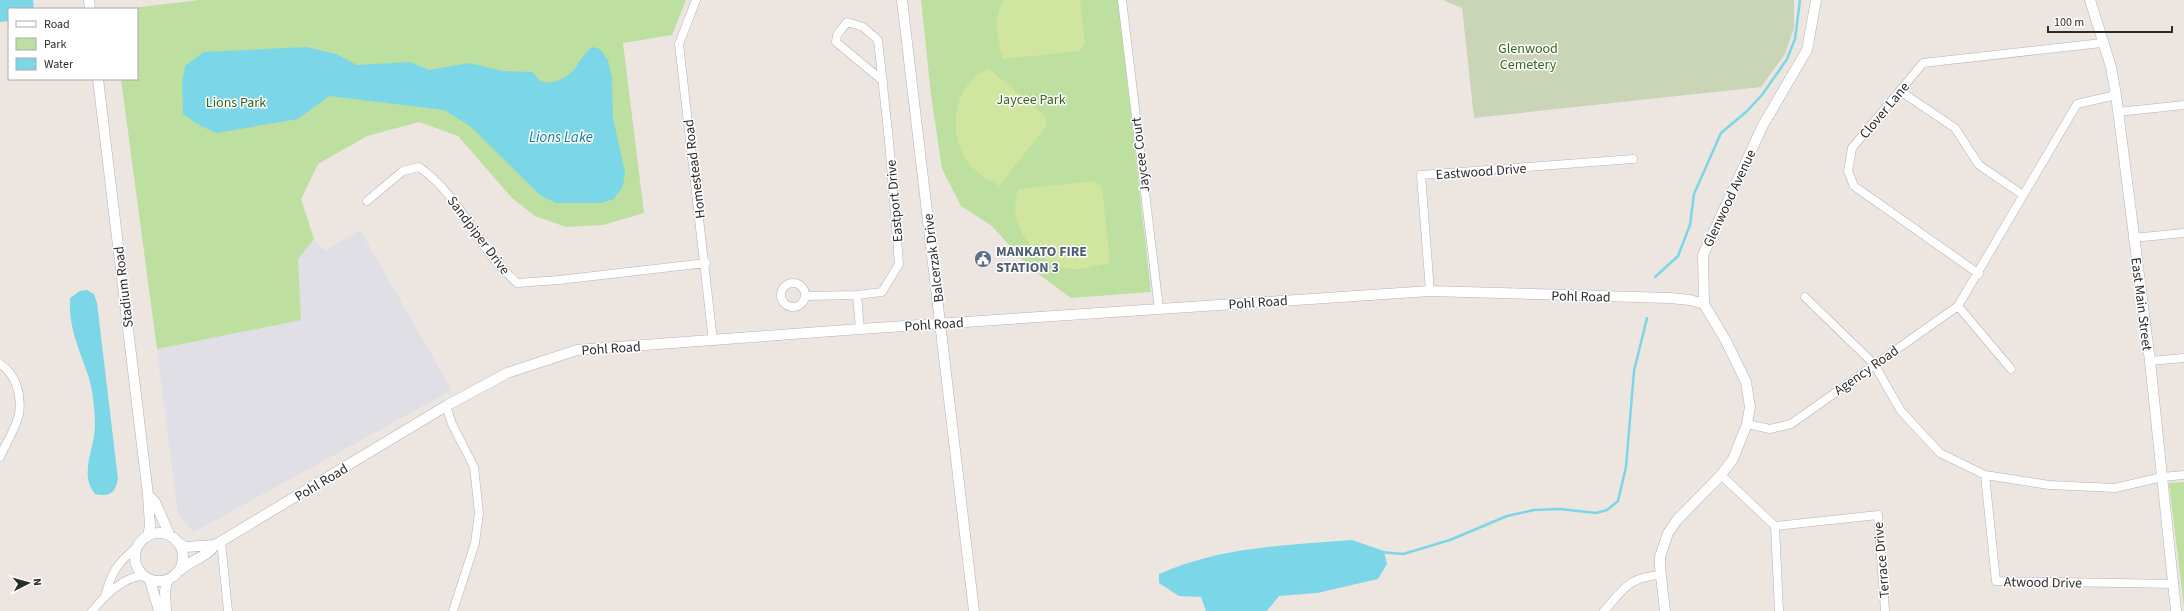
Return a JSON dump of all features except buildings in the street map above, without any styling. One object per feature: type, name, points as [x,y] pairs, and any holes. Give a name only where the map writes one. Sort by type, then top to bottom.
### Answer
[{"type":"street","name":"Homestead Road","points":[[696,0],[679,44],[706,262],[714,341]]},
{"type":"street","name":"Balcerzak Drive","points":[[902,0],[974,611]]},
{"type":"street","name":"Jaycee Court","points":[[1122,0],[1159,309]]},
{"type":"street","name":"Glenwood Avenue","points":[[1747,424],[1750,406],[1746,382],[1726,341],[1704,304],[1703,255],[1762,125],[1807,50],[1816,0]]},
{"type":"street","name":"East Main Street","points":[[2090,0],[2102,43],[2111,67],[2116,95],[2133,238],[2150,361],[2176,611]]},
{"type":"street","name":"Eastport Drive","points":[[805,296],[857,295],[882,292],[899,264],[883,81],[878,40],[863,27],[847,22],[837,35],[836,42],[883,81]]},
{"type":"street","name":"Clover Lane","points":[[1979,274],[1854,186],[1848,171],[1852,148],[1923,63],[2102,43]]},
{"type":"street","name":"Stadium Road","points":[[98,80],[148,495],[150,526],[148,536]]},
{"type":"street","points":[[1900,91],[1955,128],[1979,165],[2023,195]]},
{"type":"street","name":"Agency Road","points":[[1747,424],[1770,429],[1791,424],[1958,306],[1979,274],[2023,195],[2077,104],[2116,95]]},
{"type":"street","points":[[2118,112],[2184,105]]},
{"type":"street","name":"Eastwood Drive","points":[[1430,291],[1421,175],[1633,159]]},
{"type":"street","name":"Sandpiper Drive","points":[[367,201],[403,172],[419,167],[435,178],[457,206],[498,264],[517,283],[559,280],[706,262]]},
{"type":"street","points":[[2133,238],[2184,233]]},
{"type":"street","name":"Pohl Road","points":[[180,570],[187,563],[210,552],[218,543],[446,406],[506,373],[577,350],[860,329],[1430,291],[1670,298],[1690,300],[1704,304]]},
{"type":"street","points":[[857,295],[860,329]]},
{"type":"street","points":[[1805,297],[1874,364],[1901,411],[1940,453],[1985,475],[2049,485],[2115,488],[2162,477],[2184,475]]},
{"type":"street","points":[[1958,306],[2011,369]]},
{"type":"street","points":[[2150,361],[2184,358]]},
{"type":"street","points":[[0,364],[8,370],[18,390],[19,414],[0,456]]},
{"type":"street","points":[[446,406],[452,424],[474,467],[479,513],[475,543],[453,611]]},
{"type":"street","points":[[1665,611],[1660,557],[1668,533],[1677,520],[1721,475],[1733,458],[1747,424]]},
{"type":"street","points":[[1721,475],[1775,526],[1779,611]]},
{"type":"street","name":"Atwood Drive","points":[[1985,475],[1996,581],[2174,584]]},
{"type":"street","name":"Stadium Road","points":[[148,495],[155,502],[173,538]]},
{"type":"street","name":"Terrace Drive","points":[[1775,526],[1878,515],[1885,611]]},
{"type":"street","points":[[105,596],[112,573],[117,565],[148,536],[163,533],[173,538],[183,554],[180,570],[166,581],[166,611]]},
{"type":"street","name":"Pohl Road","points":[[173,538],[185,547],[218,543]]},
{"type":"street","points":[[218,543],[228,611]]},
{"type":"street","points":[[137,547],[135,562],[146,578],[159,611]]},
{"type":"street","points":[[1604,611],[1630,583],[1638,578],[1661,575]]},
{"type":"street","points":[[92,611],[105,596],[126,581],[136,576],[166,581]]},
{"type":"shaded area","points":[[360,230],[452,390],[194,532],[178,514],[157,349],[300,320],[298,259],[314,239],[325,251]]},
{"type":"green space","name":"Lions Park","points":[[200,0],[686,0],[672,35],[623,43],[644,213],[603,225],[566,227],[535,216],[512,198],[458,136],[419,122],[367,136],[318,164],[301,199],[314,239],[298,259],[301,320],[157,349],[121,80],[138,80],[138,8],[132,8]]},
{"type":"green space","name":"Jaycee Park","points":[[921,0],[1118,0],[1151,292],[1071,298],[1029,267],[992,226],[961,206],[942,169],[931,95]]},
{"type":"green space","points":[[1003,0],[1080,0],[1085,43],[1080,51],[1003,59],[999,44],[997,22]]},
{"type":"green space","name":"Glenwood Cemetery","points":[[1443,0],[1794,0],[1794,28],[1785,54],[1761,87],[1474,118],[1462,8]]},
{"type":"green space","points":[[988,68],[1046,117],[1047,125],[999,186],[977,172],[970,165],[962,152],[956,132],[957,110],[965,89],[974,77]]},
{"type":"green space","points":[[1094,181],[1102,186],[1110,263],[1081,269],[1061,267],[1042,256],[1034,249],[1026,240],[1021,231],[1015,210],[1018,189]]},
{"type":"green space","points":[[2184,482],[2184,607],[2169,483]]},
{"type":"water","points":[[0,0],[33,0],[34,8],[8,8],[8,21],[0,22]]},
{"type":"water","name":"Lions Lake","points":[[306,47],[336,54],[357,65],[410,62],[429,70],[469,63],[503,71],[533,72],[540,80],[549,83],[563,79],[570,74],[592,47],[600,49],[608,60],[612,78],[613,118],[625,172],[623,186],[614,199],[601,203],[556,203],[540,195],[470,126],[444,110],[329,96],[298,119],[216,133],[197,124],[183,114],[182,83],[185,66],[204,52]]},
{"type":"water","points":[[87,290],[94,294],[97,303],[118,479],[115,488],[108,495],[95,494],[90,486],[88,478],[95,427],[95,414],[90,381],[72,328],[70,298],[80,291]]},
{"type":"water","points":[[1352,540],[1384,551],[1387,564],[1378,579],[1317,593],[1279,596],[1267,611],[1206,611],[1201,597],[1179,596],[1159,583],[1159,574],[1205,558],[1278,546]]},
{"type":"waterway","points":[[1655,277],[1678,256],[1690,225],[1694,194],[1721,133],[1746,112],[1762,95],[1787,59],[1795,39],[1800,0]]},
{"type":"waterway","points":[[1380,552],[1403,554],[1450,540],[1507,516],[1534,510],[1560,509],[1596,513],[1607,510],[1618,501],[1626,467],[1634,371],[1647,318]]},
{"type":"place","name":"MANKATO FIRE STATION 3","points":[[983,259]]}]
